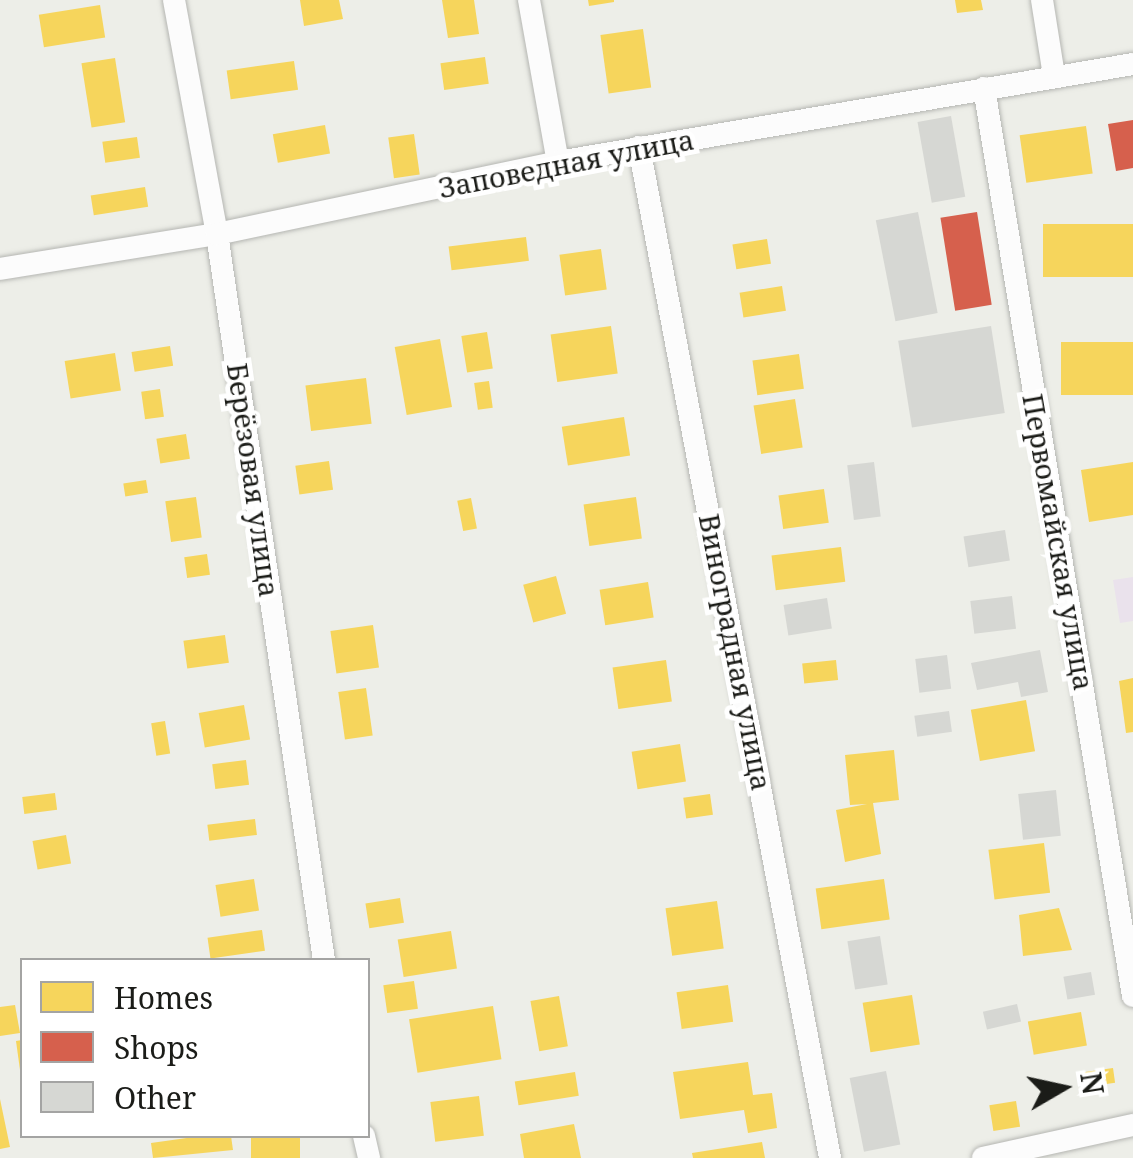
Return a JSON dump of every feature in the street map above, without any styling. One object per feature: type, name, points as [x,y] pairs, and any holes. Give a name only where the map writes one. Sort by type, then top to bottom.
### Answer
[{"type":"street","name":"Берёзовая улица","points":[[174,0],[218,234],[324,958]]},
{"type":"street","points":[[529,0],[558,162]]},
{"type":"street","points":[[1042,0],[1054,76]]},
{"type":"street","name":"Заповедная улица","points":[[0,269],[218,234],[558,162],[1133,64]]},
{"type":"street","name":"Первомайская улица","points":[[984,88],[1133,996]]},
{"type":"street","name":"Виноградная улица","points":[[639,148],[830,1158]]},
{"type":"street","points":[[984,1158],[1133,1125]]},
{"type":"shaded area","points":[[1133,577],[1133,621],[1120,623],[1113,580]]},
{"type":"building: Homes","points":[[300,0],[339,0],[343,19],[304,26]]},
{"type":"building: Homes","points":[[442,0],[474,0],[479,34],[448,38]]},
{"type":"building: Homes","points":[[588,0],[614,0],[614,2],[589,6]]},
{"type":"building: Homes","points":[[955,0],[981,0],[983,10],[957,13]]},
{"type":"building: Homes","points":[[100,5],[105,38],[44,47],[39,15]]},
{"type":"building: Homes","points":[[643,29],[651,87],[609,93],[600,35]]},
{"type":"building: Homes","points":[[485,57],[489,84],[444,90],[440,63]]},
{"type":"building: Homes","points":[[115,58],[125,122],[92,128],[81,63]]},
{"type":"building: Homes","points":[[294,61],[298,90],[231,99],[227,70]]},
{"type":"building: Homes","points":[[325,125],[330,154],[278,163],[273,134]]},
{"type":"building: Homes","points":[[1086,126],[1093,174],[1026,183],[1020,135]]},
{"type":"building: Homes","points":[[414,134],[420,175],[394,178],[388,138]]},
{"type":"building: Homes","points":[[137,137],[140,158],[105,163],[102,142]]},
{"type":"building: Homes","points":[[145,187],[148,207],[94,215],[91,196]]},
{"type":"building: Homes","points":[[1043,224],[1133,224],[1133,277],[1043,277]]},
{"type":"building: Homes","points":[[526,237],[529,261],[452,270],[449,247]]},
{"type":"building: Homes","points":[[767,239],[771,264],[736,269],[732,244]]},
{"type":"building: Homes","points":[[601,249],[607,290],[565,295],[559,255]]},
{"type":"building: Homes","points":[[782,286],[786,311],[743,317],[740,293]]},
{"type":"building: Homes","points":[[611,326],[618,374],[557,382],[551,334]]},
{"type":"building: Homes","points":[[487,332],[493,369],[467,373],[461,336]]},
{"type":"building: Homes","points":[[440,339],[452,407],[407,415],[395,347]]},
{"type":"building: Homes","points":[[1061,342],[1133,342],[1133,395],[1061,395]]},
{"type":"building: Homes","points":[[170,346],[173,366],[135,372],[131,352]]},
{"type":"building: Homes","points":[[115,353],[121,391],[71,399],[65,361]]},
{"type":"building: Homes","points":[[799,354],[804,389],[757,395],[752,361]]},
{"type":"building: Homes","points":[[366,378],[372,424],[311,431],[305,385]]},
{"type":"building: Homes","points":[[489,381],[493,408],[478,410],[474,383]]},
{"type":"building: Homes","points":[[160,389],[164,417],[145,419],[141,392]]},
{"type":"building: Homes","points":[[795,399],[803,447],[761,454],[754,406]]},
{"type":"building: Homes","points":[[624,417],[630,456],[568,465],[562,427]]},
{"type":"building: Homes","points":[[186,434],[190,459],[160,463],[156,439]]},
{"type":"building: Homes","points":[[329,461],[333,490],[299,494],[295,466]]},
{"type":"building: Homes","points":[[1133,462],[1133,515],[1089,522],[1081,470]]},
{"type":"building: Homes","points":[[146,480],[148,493],[125,496],[123,484]]},
{"type":"building: Homes","points":[[824,489],[829,523],[783,529],[778,495]]},
{"type":"building: Homes","points":[[196,497],[202,538],[171,542],[165,501]]},
{"type":"building: Homes","points":[[636,497],[642,539],[589,546],[584,504]]},
{"type":"building: Homes","points":[[471,498],[477,528],[463,531],[457,501]]},
{"type":"building: Homes","points":[[841,547],[845,582],[776,590],[772,556]]},
{"type":"building: Homes","points":[[207,554],[210,575],[187,578],[184,557]]},
{"type":"building: Homes","points":[[556,576],[566,614],[533,622],[523,585]]},
{"type":"building: Homes","points":[[648,582],[654,618],[605,625],[600,590]]},
{"type":"building: Homes","points":[[373,625],[379,668],[336,674],[330,631]]},
{"type":"building: Homes","points":[[225,635],[229,663],[187,669],[183,641]]},
{"type":"building: Homes","points":[[666,660],[672,702],[618,709],[613,668]]},
{"type":"building: Homes","points":[[836,660],[838,680],[804,683],[802,664]]},
{"type":"building: Homes","points":[[1133,678],[1133,732],[1126,733],[1119,681]]},
{"type":"building: Homes","points":[[366,688],[373,736],[345,739],[338,692]]},
{"type":"building: Homes","points":[[1026,700],[1035,751],[980,761],[971,710]]},
{"type":"building: Homes","points":[[244,705],[250,739],[205,747],[199,713]]},
{"type":"building: Homes","points":[[165,721],[170,754],[156,756],[151,723]]},
{"type":"building: Homes","points":[[680,744],[686,782],[638,789],[632,752]]},
{"type":"building: Homes","points":[[894,750],[899,800],[873,803],[881,854],[845,862],[836,810],[867,804],[850,805],[845,755]]},
{"type":"building: Homes","points":[[246,760],[249,785],[215,789],[212,764]]},
{"type":"building: Homes","points":[[55,793],[57,810],[24,814],[22,797]]},
{"type":"building: Homes","points":[[710,794],[713,815],[686,819],[683,798]]},
{"type":"building: Homes","points":[[255,819],[257,835],[209,841],[207,825]]},
{"type":"building: Homes","points":[[66,835],[71,864],[38,869],[33,841]]},
{"type":"building: Homes","points":[[1044,843],[1050,893],[995,899],[988,850]]},
{"type":"building: Homes","points":[[254,879],[259,911],[220,917],[215,885]]},
{"type":"building: Homes","points":[[884,879],[890,920],[821,929],[816,889]]},
{"type":"building: Homes","points":[[400,898],[404,923],[369,928],[365,903]]},
{"type":"building: Homes","points":[[717,901],[724,949],[672,956],[666,908]]},
{"type":"building: Homes","points":[[1059,908],[1072,950],[1023,956],[1019,915]]},
{"type":"building: Homes","points":[[262,930],[265,951],[210,958],[208,938]]},
{"type":"building: Homes","points":[[451,931],[457,969],[404,977],[398,939]]},
{"type":"building: Homes","points":[[414,981],[418,1009],[387,1013],[383,985]]},
{"type":"building: Homes","points":[[728,985],[733,1022],[682,1029],[677,992]]},
{"type":"building: Homes","points":[[912,995],[920,1044],[870,1052],[863,1003]]},
{"type":"building: Homes","points":[[559,996],[568,1046],[539,1051],[530,1001]]},
{"type":"building: Homes","points":[[15,1005],[20,1033],[0,1036],[0,1007]]},
{"type":"building: Homes","points":[[493,1006],[501,1059],[417,1073],[409,1019]]},
{"type":"building: Homes","points":[[1081,1012],[1087,1045],[1034,1055],[1028,1021]]},
{"type":"building: Homes","points":[[748,1062],[753,1095],[772,1093],[777,1128],[748,1133],[744,1110],[680,1119],[673,1072]]},
{"type":"building: Homes","points":[[1113,1068],[1115,1083],[1085,1087],[1083,1072]]},
{"type":"building: Homes","points":[[575,1072],[579,1096],[519,1105],[515,1082]]},
{"type":"building: Homes","points":[[479,1096],[484,1136],[435,1142],[430,1102]]},
{"type":"building: Homes","points":[[0,1099],[10,1147],[0,1149]]},
{"type":"building: Homes","points":[[1016,1101],[1020,1127],[993,1131],[989,1105]]},
{"type":"building: Homes","points":[[574,1124],[581,1158],[524,1158],[520,1134]]},
{"type":"building: Homes","points":[[231,1138],[233,1150],[153,1158],[151,1143]]},
{"type":"building: Homes","points":[[251,1138],[300,1138],[300,1158],[251,1158]]},
{"type":"building: Homes","points":[[762,1142],[765,1158],[693,1158],[692,1153]]},
{"type":"building: Shops","points":[[1133,120],[1133,168],[1116,171],[1108,124]]},
{"type":"building: Shops","points":[[977,212],[992,305],[955,311],[940,218]]},
{"type":"building: Other","points":[[951,116],[965,197],[932,203],[918,122]]},
{"type":"building: Other","points":[[918,212],[938,313],[895,321],[876,220]]},
{"type":"building: Other","points":[[991,326],[1005,413],[912,428],[898,341]]},
{"type":"building: Other","points":[[874,462],[881,517],[854,520],[847,465]]},
{"type":"building: Other","points":[[1005,530],[1010,561],[968,567],[964,537]]},
{"type":"building: Other","points":[[1012,596],[1016,629],[974,634],[970,601]]},
{"type":"building: Other","points":[[827,598],[832,629],[788,636],[784,605]]},
{"type":"building: Other","points":[[1040,650],[1048,692],[1021,697],[1018,682],[977,690],[971,663]]},
{"type":"building: Other","points":[[947,655],[951,689],[919,693],[915,659]]},
{"type":"building: Other","points":[[949,711],[952,732],[917,737],[914,716]]},
{"type":"building: Other","points":[[1056,790],[1061,836],[1023,840],[1018,794]]},
{"type":"building: Other","points":[[880,936],[888,984],[855,990],[847,941]]},
{"type":"building: Other","points":[[1091,972],[1095,995],[1067,1000],[1063,977]]},
{"type":"building: Other","points":[[1017,1004],[1021,1022],[987,1029],[983,1012]]},
{"type":"building: Other","points":[[886,1071],[900,1145],[864,1152],[850,1078]]}]
